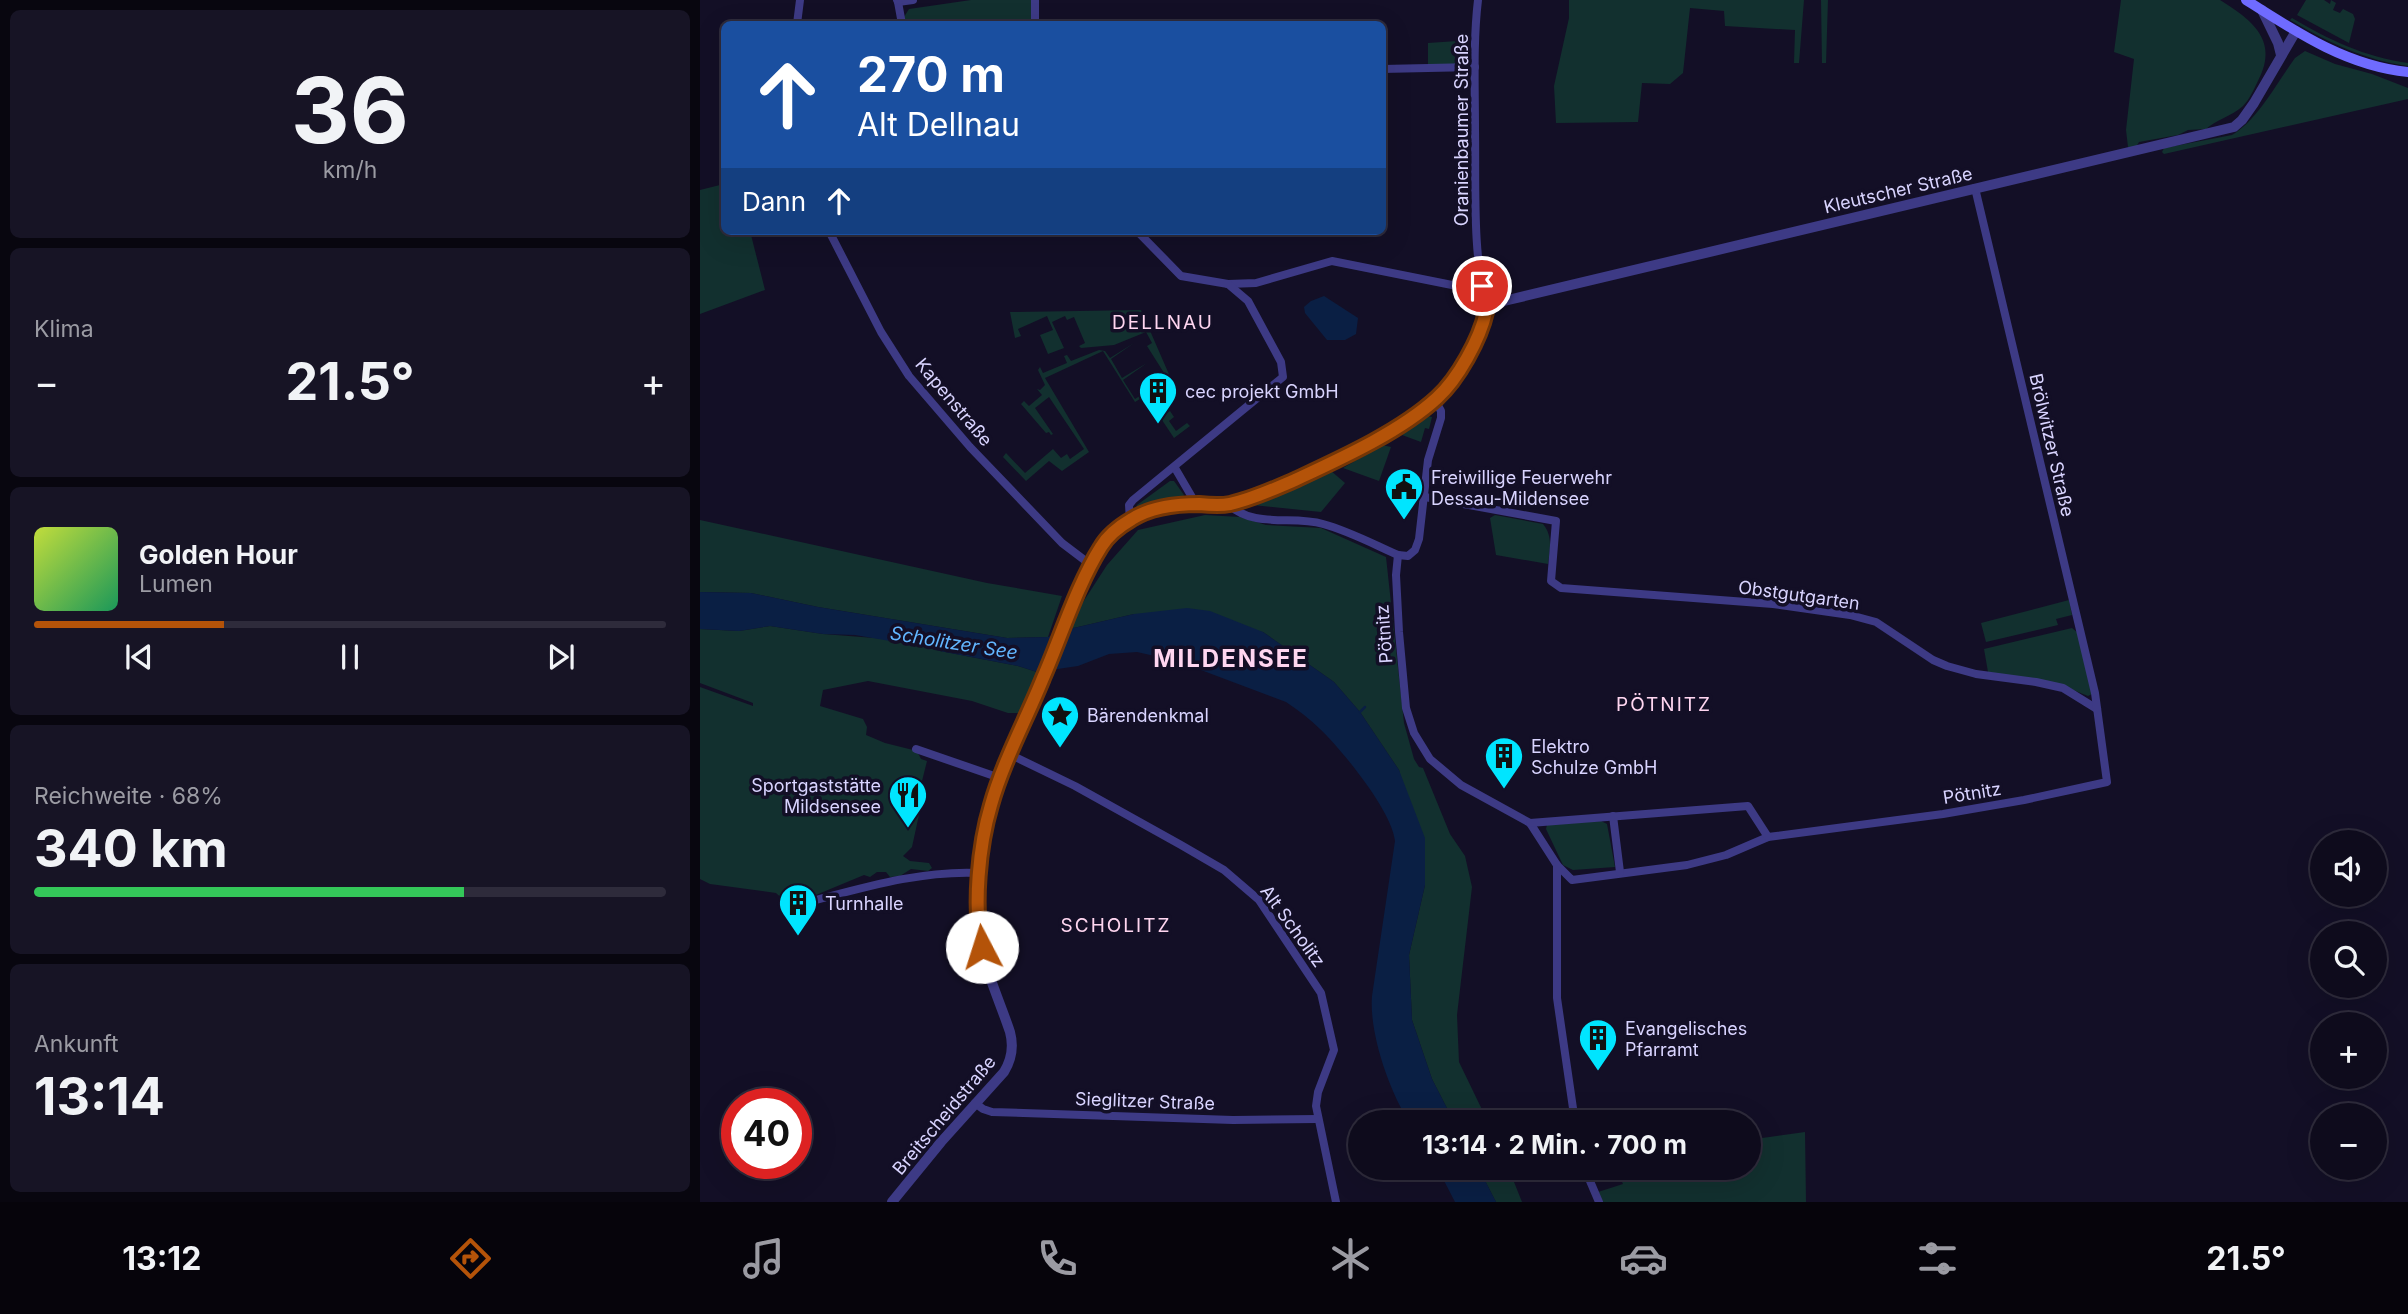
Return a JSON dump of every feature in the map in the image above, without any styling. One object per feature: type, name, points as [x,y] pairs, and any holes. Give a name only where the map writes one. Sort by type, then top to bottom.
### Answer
[{"type":"main road","points":[[2246,0],[2296,31],[2344,56],[2370,65],[2408,72]]},
{"type":"street","points":[[797,21],[800,0]]},
{"type":"street","points":[[901,21],[897,1],[913,0]]},
{"type":"street","points":[[1035,0],[1035,21]]},
{"type":"street","name":"Oranienbaumer Straße","points":[[1478,0],[1475,67],[1477,223],[1482,286],[1487,310]]},
{"type":"street","points":[[2262,10],[2281,55]]},
{"type":"street","name":"Kleutscher Straße","points":[[1487,310],[1504,301],[1535,293],[2234,127],[2254,103],[2296,31]]},
{"type":"street","points":[[1386,69],[1475,67]]},
{"type":"street","name":"Brölwitzer Straße","points":[[1975,188],[2097,709]]},
{"type":"street","name":"Kapenstraße","points":[[830,235],[881,332],[909,376],[970,447],[1062,543],[1091,565]]},
{"type":"street","points":[[1141,235],[1181,276],[1228,284],[1256,283],[1332,261],[1457,285],[1482,286]]},
{"type":"street","points":[[1248,301],[1256,283]]},
{"type":"street","points":[[1228,284],[1248,301],[1281,362],[1283,377],[1133,500],[1129,505],[1130,520],[1161,508],[1228,504],[1264,493],[1380,438],[1435,400],[1470,353],[1487,310]]},
{"type":"street","points":[[1228,504],[1237,512],[1274,521],[1319,522],[1398,555],[1408,556],[1415,550],[1425,497],[1428,460],[1441,418],[1441,411],[1435,400]]},
{"type":"street","points":[[1175,468],[1196,504]]},
{"type":"street","name":"Obstgutgarten","points":[[1425,497],[1556,521],[1551,582],[1561,588],[1773,604],[1850,615],[1876,622],[1933,660],[1947,666],[1976,674],[2063,688],[2097,709]]},
{"type":"street","name":"Breitscheidstraße","points":[[892,1202],[1004,1072],[1010,1060],[1013,1046],[1010,1032],[979,937],[980,873],[990,806],[1091,565],[1113,532],[1130,520]]},
{"type":"street","name":"Pötnitz","points":[[1398,555],[1396,575],[1400,645],[1406,708],[1414,733],[1430,759],[1461,785],[1530,823],[1557,865],[1572,880],[1687,865],[1726,855],[1768,837],[1943,814],[2108,782],[2097,709]]},
{"type":"street","points":[[916,749],[1000,778]]},
{"type":"street","name":"Alt Scholitz","points":[[1010,755],[1075,786],[1224,870],[1259,900],[1321,993],[1334,1050],[1318,1092],[1317,1119],[1336,1202]]},
{"type":"street","points":[[1530,823],[1748,806],[1768,837]]},
{"type":"street","points":[[1613,816],[1620,872]]},
{"type":"street","points":[[1557,865],[1557,998],[1573,1110]]},
{"type":"street","points":[[816,900],[871,885],[930,875],[980,873]]},
{"type":"street","name":"Sieglitzer Straße","points":[[975,1103],[992,1112],[1233,1120],[1317,1119]]},
{"type":"street","points":[[1590,1180],[1600,1202]]},
{"type":"green space","points":[[971,0],[1032,0],[1032,21],[905,21],[904,17],[909,9]]},
{"type":"green space","points":[[1569,0],[1804,0],[1799,63],[1794,63],[1795,30],[1725,26],[1724,11],[1690,8],[1683,73],[1670,84],[1642,83],[1638,122],[1556,123],[1554,86],[1569,18]]},
{"type":"green space","points":[[1821,0],[1828,0],[1826,63],[1822,63]]},
{"type":"green space","points":[[2121,0],[2220,0],[2243,16],[2260,34],[2266,56],[2263,69],[2245,104],[2206,129],[2188,130],[2178,135],[2139,142],[2136,147],[2128,147],[2126,130],[2134,59],[2114,52]]},
{"type":"green space","points":[[2306,0],[2324,0],[2330,4],[2331,0],[2336,3],[2333,10],[2340,13],[2343,9],[2353,14],[2355,19],[2349,43],[2297,15]]},
{"type":"green space","points":[[2292,18],[2348,46],[2377,57],[2408,63],[2408,66],[2347,49],[2318,36],[2290,20]]},
{"type":"green space","points":[[1457,41],[1457,65],[1428,65],[1428,43]]},
{"type":"green space","points":[[2305,51],[2408,88],[2408,99],[2164,154],[2162,152],[2164,148],[2232,135],[2241,129],[2258,111],[2295,58]]},
{"type":"green space","points":[[721,185],[721,235],[751,235],[765,290],[700,314],[700,190]]},
{"type":"green space","points":[[1141,310],[1178,395],[1147,346],[1152,343],[1146,332],[1114,345],[1081,348],[1079,346],[1085,343],[1074,317],[1067,320],[1065,316],[1052,322],[1064,348],[1048,354],[1040,335],[1053,330],[1047,316],[1018,329],[1021,336],[1015,338],[1010,312]]},
{"type":"green space","points":[[1134,343],[1111,359],[1122,378],[1147,363],[1123,380],[1135,399],[1161,382],[1157,388],[1164,399],[1169,395],[1171,399],[1159,408],[1164,415],[1170,411],[1174,417],[1169,421],[1176,431],[1187,423],[1190,426],[1174,438],[1154,408],[1161,403],[1153,391],[1135,402],[1103,351],[1045,378],[1089,452],[1062,471],[1049,461],[1026,481],[1003,457],[1006,453],[1025,473],[1053,449],[1061,458],[1067,454],[1070,459],[1084,449],[1049,397],[1035,408],[1053,434],[1051,435],[1046,433],[1021,404],[1024,401],[1029,406],[1042,395],[1037,389],[1040,390],[1045,385],[1038,370],[1040,367],[1043,373],[1067,363],[1064,356],[1067,355],[1071,361],[1099,350],[1105,351],[1110,358]]},
{"type":"green space","points":[[1427,416],[1432,417],[1421,442],[1402,435]]},
{"type":"green space","points":[[1382,445],[1391,447],[1379,481],[1343,468]]},
{"type":"green space","points":[[1330,470],[1345,483],[1321,512],[1253,505]]},
{"type":"green space","points":[[1170,481],[1174,481],[1184,495],[1182,499],[1136,509],[1137,505]]},
{"type":"green space","points":[[1205,515],[1240,517],[1266,525],[1321,528],[1386,557],[1404,723],[1414,759],[1419,767],[1423,768],[1450,834],[1465,856],[1472,887],[1457,1015],[1459,1062],[1482,1110],[1448,1110],[1432,1079],[1412,1020],[1409,955],[1425,885],[1399,770],[1360,712],[1334,682],[1263,632],[1134,614],[1065,630],[1107,565],[1138,530]]},
{"type":"green space","points":[[1495,515],[1543,524],[1550,538],[1548,564],[1496,555],[1490,518]]},
{"type":"green space","points":[[700,520],[987,583],[1062,596],[1048,637],[1007,638],[818,607],[751,593],[700,592]]},
{"type":"green space","points":[[2069,600],[2072,615],[2056,619],[2058,625],[1986,642],[1981,623]]},
{"type":"green space","points":[[770,626],[823,634],[913,641],[940,651],[1037,672],[1019,713],[1008,713],[972,701],[868,681],[823,690],[820,706],[863,719],[867,727],[866,735],[917,751],[921,759],[927,761],[921,785],[925,787],[912,847],[903,856],[910,861],[929,863],[932,868],[928,871],[911,869],[900,876],[890,877],[886,872],[877,872],[870,877],[864,875],[811,897],[792,900],[784,899],[776,893],[710,884],[700,879],[700,687],[753,706],[753,703],[700,683],[700,629],[739,631]]},
{"type":"green space","points":[[2072,628],[2078,633],[2092,694],[2088,696],[2058,684],[1988,672],[1984,649]]},
{"type":"green space","points":[[1601,821],[1607,824],[1615,867],[1573,870],[1563,865],[1546,829],[1547,825]]},
{"type":"green space","points":[[1805,1132],[1806,1202],[1603,1202],[1598,1192],[1623,1184],[1621,1180],[1761,1180],[1761,1138]]},
{"type":"green space","points":[[1485,1180],[1513,1180],[1522,1202],[1496,1202]]},
{"type":"water","points":[[1324,296],[1358,318],[1356,334],[1345,340],[1327,340],[1305,313],[1304,307]]},
{"type":"water","name":"Scholitzer See","points":[[700,592],[751,593],[818,607],[1007,638],[1048,637],[1065,630],[1134,614],[1187,608],[1210,611],[1263,632],[1334,682],[1360,712],[1399,770],[1425,838],[1425,885],[1409,955],[1412,1020],[1432,1079],[1448,1110],[1403,1110],[1394,1094],[1377,1044],[1372,996],[1395,841],[1392,828],[1376,798],[1341,751],[1308,718],[1286,702],[1177,661],[1137,652],[1109,654],[1078,666],[1037,672],[940,651],[900,639],[890,641],[770,626],[739,631],[700,629]]},
{"type":"water","points":[[1444,1180],[1485,1180],[1496,1202],[1455,1202]]},
{"type":"waterway","points":[[1360,712],[1365,707]]},
{"type":"place","name":"cec projekt GmbH","points":[[1158,425]]},
{"type":"place","name":"Freiwillige Feuerwehr Dessau-Mildensee","points":[[1404,521]]},
{"type":"place","name":"Bärendenkmal","points":[[1060,749]]},
{"type":"place","name":"Elektro Schulze GmbH","points":[[1504,790]]},
{"type":"place","name":"Sportgaststätte Mildsensee","points":[[908,829]]},
{"type":"place","name":"Turnhalle","points":[[798,937]]},
{"type":"place","name":"Evangelisches Pfarramt","points":[[1598,1072]]},
{"type":"district","name":"DELLNAU","points":[[1163,322]]},
{"type":"district","name":"MILDENSEE","points":[[1231,658]]},
{"type":"district","name":"PÖTNITZ","points":[[1664,704]]},
{"type":"district","name":"SCHOLITZ","points":[[1116,925]]},
{"type":"route","points":[[982,947],[978,926],[980,873],[990,806],[1068,618],[1102,546],[1113,532],[1149,511],[1176,505],[1228,504],[1264,493],[1380,438],[1427,406],[1439,396],[1470,353],[1487,310],[1482,286]]}]
